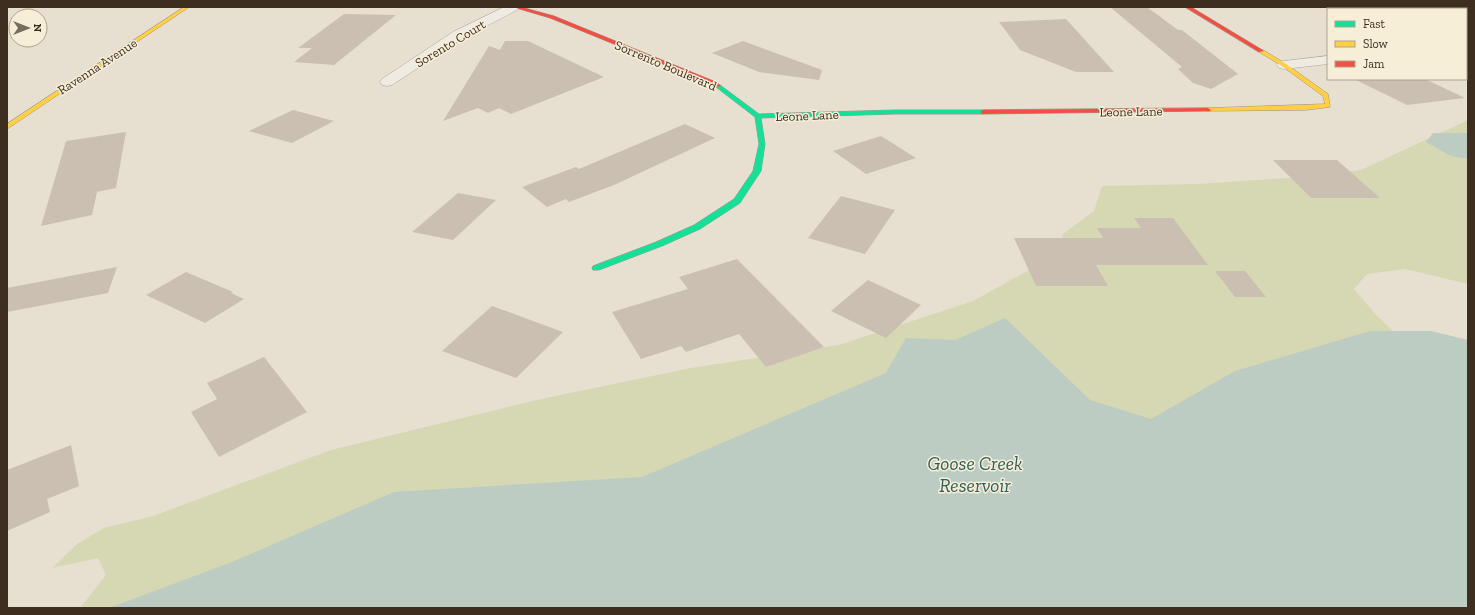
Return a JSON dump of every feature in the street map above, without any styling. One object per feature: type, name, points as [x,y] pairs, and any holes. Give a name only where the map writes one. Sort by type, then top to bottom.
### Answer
[{"type":"street","name":"Ravenna Avenue","points":[[7,127],[187,7]]},
{"type":"street","name":"Sorento Court","points":[[387,82],[458,36],[514,7]]},
{"type":"street","name":"Sorrento Boulevard","points":[[514,7],[552,17],[714,83],[758,116]]},
{"type":"street","name":"Leone Lane","points":[[758,116],[894,112],[1104,112],[1299,108],[1328,106],[1326,95],[1284,65],[1187,7]]},
{"type":"street","points":[[1284,65],[1327,60]]},
{"type":"street","points":[[596,268],[659,244],[697,227],[737,201],[757,171],[762,144],[758,116]]},
{"type":"green space","points":[[1468,120],[1468,284],[1405,269],[1367,274],[1354,289],[1376,315],[1406,343],[941,608],[80,608],[106,575],[98,558],[52,568],[77,544],[104,528],[153,516],[331,450],[541,399],[691,368],[839,345],[973,301],[1058,254],[1063,234],[1094,211],[1102,186],[1197,184],[1301,177],[1361,170]]},
{"type":"water","points":[[1433,133],[1468,133],[1468,159],[1451,156],[1426,142]]},
{"type":"water","name":"Goose Creek Reservoir","points":[[1005,318],[1090,400],[1151,419],[1235,371],[1370,331],[1431,331],[1468,340],[1468,608],[109,608],[232,562],[394,492],[642,477],[886,373],[906,338],[955,340]]},
{"type":"building","points":[[1110,7],[1147,7],[1178,30],[1182,30],[1238,74],[1211,89],[1193,83],[1178,69],[1182,67]]},
{"type":"building","points":[[344,14],[396,15],[334,65],[294,62],[312,48],[298,48]]},
{"type":"building","points":[[1066,19],[1114,72],[1076,72],[1020,50],[999,22]]},
{"type":"building","points":[[505,41],[528,41],[604,77],[511,114],[499,108],[488,113],[478,108],[443,121],[489,46],[500,50]]},
{"type":"building","points":[[743,41],[822,70],[819,80],[759,72],[712,53]]},
{"type":"building","points":[[1356,80],[1427,80],[1465,98],[1407,105]]},
{"type":"building","points":[[293,110],[334,121],[292,143],[249,131]]},
{"type":"building","points":[[685,124],[715,138],[614,185],[569,202],[566,199],[547,207],[522,187],[576,167],[579,169]]},
{"type":"building","points":[[126,132],[116,188],[97,192],[92,215],[41,226],[66,141]]},
{"type":"building","points":[[881,136],[916,158],[866,174],[833,151]]},
{"type":"building","points":[[1273,160],[1337,160],[1380,198],[1311,198]]},
{"type":"building","points":[[458,193],[496,200],[453,240],[412,232]]},
{"type":"building","points":[[841,196],[895,210],[865,254],[808,238]]},
{"type":"building","points":[[1134,218],[1173,218],[1208,265],[1096,265],[1108,286],[1036,286],[1014,238],[1103,238],[1097,228],[1141,228]]},
{"type":"building","points":[[737,259],[824,347],[766,367],[739,334],[686,352],[681,346],[641,359],[612,312],[688,289],[679,277]]},
{"type":"building","points":[[117,267],[108,293],[7,312],[7,288]]},
{"type":"building","points":[[1215,271],[1245,271],[1266,297],[1235,297]]},
{"type":"building","points":[[186,272],[233,292],[231,293],[244,299],[205,323],[146,295]]},
{"type":"building","points":[[868,280],[921,305],[886,338],[831,311]]},
{"type":"building","points":[[492,306],[563,332],[516,378],[442,351]]},
{"type":"building","points":[[264,357],[307,412],[219,457],[191,412],[217,399],[207,383]]},
{"type":"building","points":[[71,445],[79,486],[47,499],[50,512],[7,531],[7,470]]},
{"type":"traffic: fast","points":[[596,268],[659,244],[697,227],[737,201],[757,171],[762,144],[758,116],[718,86]]},
{"type":"traffic: fast","points":[[758,116],[894,112],[983,112]]},
{"type":"traffic: slow","points":[[7,127],[187,7]]},
{"type":"traffic: slow","points":[[1208,110],[1306,108],[1328,106],[1326,95],[1284,65],[1261,51]]},
{"type":"traffic: jam","points":[[515,7],[552,17],[714,83],[718,86]]},
{"type":"traffic: jam","points":[[1187,7],[1261,51]]},
{"type":"traffic: jam","points":[[983,112],[1208,110]]}]
